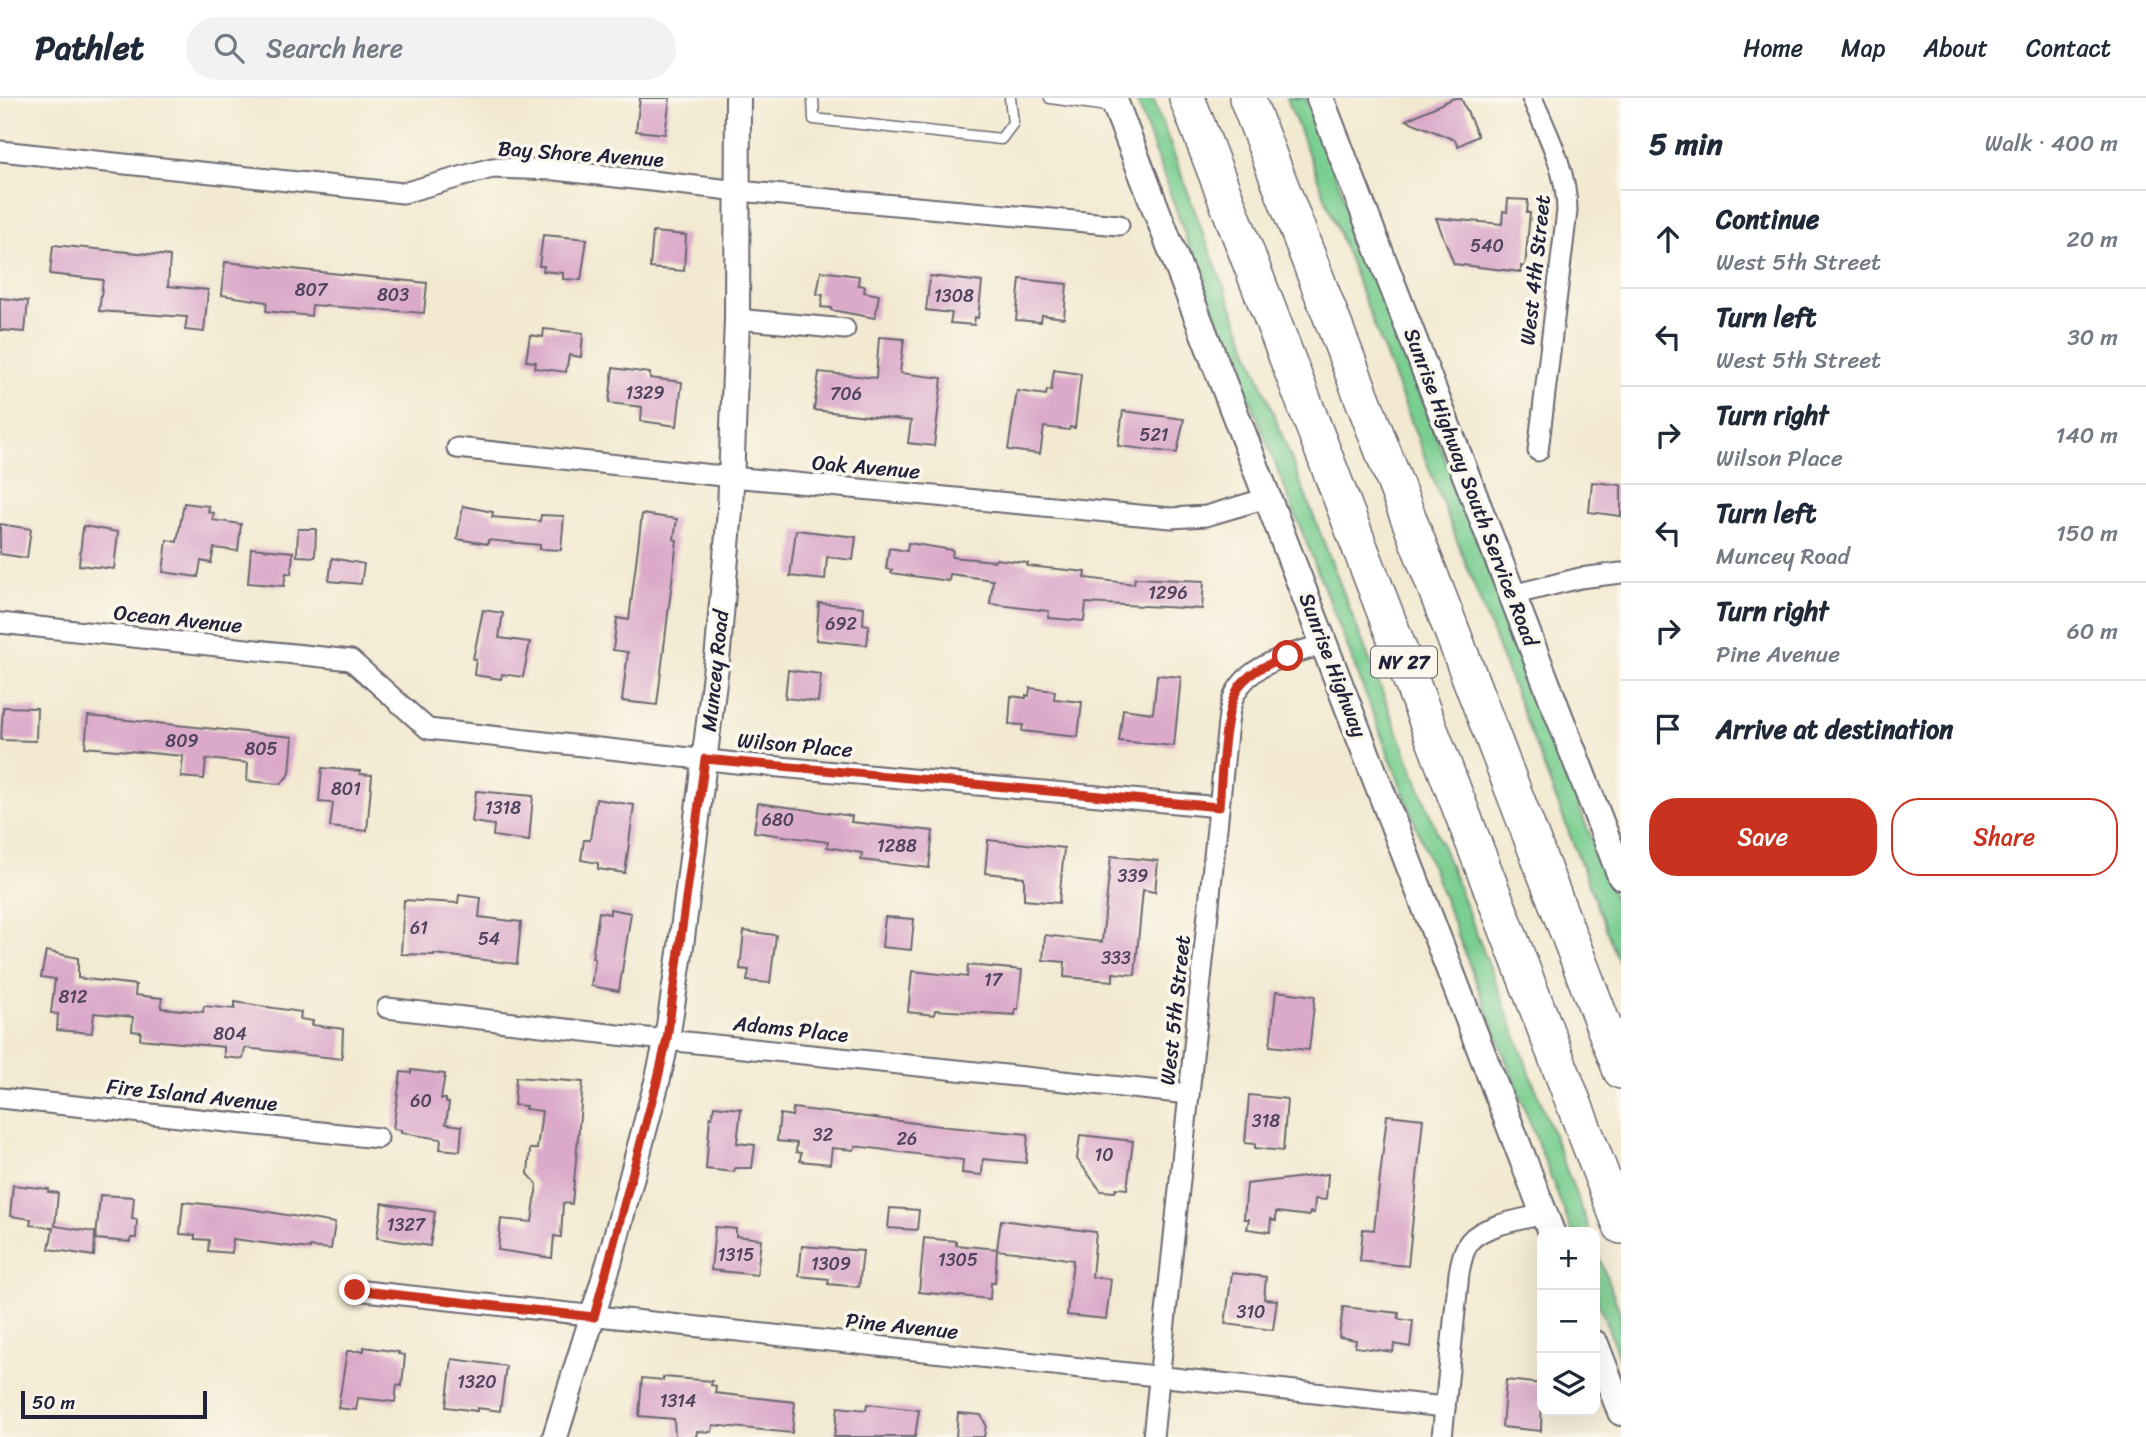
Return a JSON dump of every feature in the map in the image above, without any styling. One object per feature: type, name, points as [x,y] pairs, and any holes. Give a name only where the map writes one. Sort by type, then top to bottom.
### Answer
[{"type":"highway","name":"NY 27","points":[[1187,98],[1621,1226]]},
{"type":"highway","name":"NY 27","points":[[1247,98],[1621,1071]]},
{"type":"main road","name":"Sunrise Highway South Service Road","points":[[1320,98],[1621,876]]},
{"type":"main road","name":"Sunrise Highway","points":[[1115,103],[1548,1223]]},
{"type":"main road","points":[[1598,1353],[1621,1412]]},
{"type":"street","name":"Muncey Road","points":[[555,1437],[594,1317],[667,1039],[723,604],[732,477],[737,319],[738,98]]},
{"type":"street","name":"West 4th Street","points":[[1532,98],[1561,168],[1567,197],[1538,451]]},
{"type":"street","name":"Bay Shore Avenue","points":[[0,151],[403,193],[492,168],[555,170],[739,191],[1119,225]]},
{"type":"street","points":[[737,319],[845,329]]},
{"type":"street","name":"Oak Avenue","points":[[457,448],[1171,518],[1206,516],[1267,498]]},
{"type":"street","points":[[1512,595],[1580,578],[1621,573]]},
{"type":"street","name":"Ocean Avenue","points":[[0,623],[351,660]]},
{"type":"street","name":"West 5th Street","points":[[1153,1437],[1228,723],[1234,696],[1241,685],[1259,668],[1324,644]]},
{"type":"street","name":"Wilson Place","points":[[351,660],[428,729],[705,759],[1219,807]]},
{"type":"street","name":"Adams Place","points":[[387,1008],[1189,1094]]},
{"type":"street","name":"Fire Island Avenue","points":[[0,1098],[378,1138]]},
{"type":"street","points":[[1442,1437],[1459,1273],[1465,1249],[1471,1240],[1489,1229],[1548,1223]]},
{"type":"street","name":"Pine Avenue","points":[[355,1290],[1445,1407]]},
{"type":"lane","points":[[813,98],[814,119],[1001,139],[1013,123],[1010,98]]},
{"type":"lane","points":[[1050,98],[1115,103]]},
{"type":"green space","points":[[1136,98],[1153,98],[1588,1227],[1570,1227],[1344,638],[1187,240]]},
{"type":"green space","points":[[1287,98],[1306,98],[1621,916],[1621,968]]},
{"type":"green space","points":[[1600,1259],[1621,1316],[1621,1363],[1600,1306]]},
{"type":"building","points":[[640,98],[670,98],[665,134],[636,131]]},
{"type":"building","points":[[1454,98],[1461,98],[1478,136],[1458,146],[1455,140],[1406,120]]},
{"type":"building","points":[[1508,199],[1528,200],[1527,213],[1530,213],[1525,267],[1521,266],[1521,272],[1454,264],[1436,218],[1502,224]]},
{"type":"building","points":[[653,232],[686,235],[684,271],[650,268]]},
{"type":"building","points":[[543,235],[587,239],[581,280],[563,279],[563,273],[543,271],[544,266],[539,266]]},
{"type":"building","points":[[53,245],[170,256],[168,286],[208,290],[204,332],[185,330],[187,317],[99,311],[103,280],[50,274]]},
{"type":"building","points":[[225,262],[427,283],[424,313],[312,305],[311,316],[266,311],[267,302],[222,295]]},
{"type":"building","points":[[821,271],[859,276],[858,285],[865,286],[864,292],[879,295],[875,318],[821,307],[823,295],[817,294]]},
{"type":"building","points":[[930,276],[982,282],[978,318],[975,317],[974,325],[950,323],[952,313],[926,310]]},
{"type":"building","points":[[1020,279],[1067,284],[1064,318],[1042,315],[1041,322],[1016,320]]},
{"type":"building","points":[[0,298],[28,301],[25,332],[0,330]]},
{"type":"building","points":[[544,329],[583,333],[581,357],[569,355],[566,372],[535,368],[536,362],[526,361],[530,335],[543,337]]},
{"type":"building","points":[[879,337],[904,339],[900,373],[942,378],[934,446],[908,443],[911,421],[814,410],[819,372],[876,378]]},
{"type":"building","points":[[613,368],[650,373],[650,378],[682,382],[677,426],[641,421],[642,407],[609,403]]},
{"type":"building","points":[[1054,370],[1081,374],[1075,428],[1070,427],[1069,430],[1044,427],[1040,454],[1008,450],[1017,391],[1046,395],[1047,390],[1051,391]]},
{"type":"building","points":[[1123,411],[1184,419],[1177,453],[1118,446]]},
{"type":"building","points":[[1592,482],[1621,485],[1621,516],[1589,512]]},
{"type":"building","points":[[184,503],[209,506],[208,512],[214,513],[212,520],[241,524],[238,551],[214,548],[211,563],[201,561],[198,577],[163,572],[167,540],[177,542]]},
{"type":"building","points":[[463,506],[493,512],[492,517],[540,521],[541,515],[564,516],[561,550],[540,549],[540,545],[488,540],[488,544],[457,539]]},
{"type":"building","points":[[642,514],[677,519],[674,539],[677,540],[657,705],[622,701],[628,652],[613,650],[617,618],[629,620]]},
{"type":"building","points":[[0,524],[31,529],[27,558],[0,554]]},
{"type":"building","points":[[83,526],[118,532],[114,569],[79,565]]},
{"type":"building","points":[[298,529],[316,529],[315,557],[297,556]]},
{"type":"building","points":[[796,530],[856,537],[853,560],[827,557],[825,580],[790,576]]},
{"type":"building","points":[[908,543],[953,550],[952,557],[996,559],[1028,563],[1027,566],[1086,572],[1085,578],[1134,584],[1135,578],[1204,581],[1202,609],[1086,603],[1084,621],[1048,618],[1049,611],[990,604],[993,580],[950,574],[949,581],[891,573],[892,570],[886,569],[889,548],[907,551]]},
{"type":"building","points":[[251,548],[293,552],[291,574],[286,573],[284,586],[248,583]]},
{"type":"building","points":[[332,558],[364,564],[361,584],[329,581]]},
{"type":"building","points":[[819,603],[864,607],[863,624],[869,625],[867,645],[816,640]]},
{"type":"building","points":[[483,610],[503,613],[499,638],[530,642],[523,677],[502,674],[501,679],[474,675],[476,659],[473,659]]},
{"type":"building","points":[[788,670],[821,674],[818,702],[785,698]]},
{"type":"building","points":[[1157,675],[1181,677],[1174,746],[1119,741],[1123,709],[1153,713]]},
{"type":"building","points":[[1030,688],[1055,691],[1054,699],[1082,702],[1078,737],[1022,731],[1023,725],[1009,724],[1011,696],[1026,698]]},
{"type":"building","points":[[3,707],[37,708],[36,741],[1,740]]},
{"type":"building","points":[[88,716],[293,737],[290,773],[281,784],[247,781],[248,763],[206,759],[204,779],[181,777],[183,756],[85,747]]},
{"type":"building","points":[[322,768],[360,771],[360,774],[372,775],[367,831],[330,827],[333,803],[319,802]]},
{"type":"building","points":[[476,791],[533,796],[529,841],[493,836],[494,825],[472,822]]},
{"type":"building","points":[[596,799],[634,805],[625,873],[598,869],[598,863],[581,860],[584,840],[590,840]]},
{"type":"building","points":[[758,803],[852,816],[851,822],[933,831],[929,868],[861,860],[862,853],[827,847],[828,842],[754,832]]},
{"type":"building","points":[[988,840],[1064,848],[1059,903],[1024,900],[1024,877],[985,873]]},
{"type":"building","points":[[1111,856],[1158,861],[1155,892],[1143,890],[1135,975],[1113,973],[1113,981],[1064,977],[1065,962],[1043,960],[1045,935],[1102,942]]},
{"type":"building","points":[[459,895],[481,898],[479,917],[521,922],[517,964],[434,954],[401,954],[404,900],[458,903]]},
{"type":"building","points":[[610,909],[631,913],[619,991],[591,986],[599,912],[610,914]]},
{"type":"building","points":[[885,917],[914,919],[911,950],[882,947]]},
{"type":"building","points":[[744,931],[776,935],[770,983],[747,981],[749,970],[740,969]]},
{"type":"building","points":[[46,951],[78,958],[78,978],[136,985],[135,995],[162,998],[161,1008],[203,1012],[204,1006],[235,1009],[235,1002],[301,1012],[300,1019],[313,1021],[312,1025],[343,1029],[342,1059],[245,1048],[243,1059],[224,1057],[224,1047],[140,1039],[141,1032],[132,1031],[133,1017],[94,1013],[92,1033],[57,1030],[58,1014],[51,1013],[55,979],[41,977]]},
{"type":"building","points":[[968,965],[1022,970],[1015,1015],[935,1010],[934,1015],[908,1012],[912,971],[967,977]]},
{"type":"building","points":[[1276,991],[1315,996],[1309,1050],[1270,1046]]},
{"type":"building","points":[[411,1070],[445,1074],[441,1099],[446,1099],[449,1103],[446,1124],[462,1126],[460,1151],[440,1149],[441,1139],[401,1133],[401,1130],[393,1129],[401,1072],[411,1073]]},
{"type":"building","points":[[516,1077],[583,1082],[572,1204],[563,1203],[561,1237],[554,1236],[552,1258],[498,1250],[501,1219],[532,1222],[537,1184],[528,1174],[530,1149],[537,1149],[542,1111],[514,1105]]},
{"type":"building","points":[[1249,1095],[1287,1099],[1283,1151],[1255,1148],[1255,1144],[1245,1143]]},
{"type":"building","points":[[714,1106],[741,1109],[737,1143],[755,1145],[752,1168],[735,1168],[734,1172],[706,1169],[710,1117],[712,1118]]},
{"type":"building","points":[[793,1108],[1028,1134],[1026,1163],[983,1159],[982,1175],[962,1173],[963,1160],[855,1146],[854,1150],[832,1148],[830,1164],[800,1161],[801,1153],[796,1152],[797,1143],[777,1141],[780,1114],[792,1116]]},
{"type":"building","points":[[1387,1115],[1423,1119],[1408,1266],[1360,1261],[1363,1229],[1374,1230]]},
{"type":"building","points":[[1080,1135],[1133,1141],[1127,1189],[1101,1191],[1077,1159]]},
{"type":"building","points":[[1328,1174],[1326,1200],[1315,1199],[1314,1213],[1310,1212],[1309,1216],[1276,1212],[1276,1221],[1271,1219],[1270,1232],[1247,1229],[1249,1219],[1244,1219],[1247,1184]]},
{"type":"building","points":[[13,1185],[49,1189],[48,1192],[58,1193],[55,1226],[95,1232],[94,1256],[49,1249],[53,1228],[30,1225],[31,1219],[10,1216]]},
{"type":"building","points":[[100,1195],[134,1197],[132,1219],[137,1220],[136,1238],[131,1238],[130,1242],[96,1239]]},
{"type":"building","points":[[183,1202],[244,1208],[335,1223],[331,1249],[310,1249],[233,1239],[232,1253],[208,1251],[209,1240],[180,1234]]},
{"type":"building","points":[[382,1203],[435,1212],[430,1246],[377,1238]]},
{"type":"building","points":[[890,1208],[919,1210],[917,1230],[888,1228]]},
{"type":"building","points":[[1001,1220],[1096,1232],[1092,1277],[1111,1279],[1106,1319],[1067,1315],[1073,1260],[1049,1256],[997,1250],[995,1283],[991,1283],[990,1299],[919,1292],[924,1238],[956,1241],[956,1245],[997,1249]]},
{"type":"building","points":[[715,1227],[736,1229],[736,1236],[761,1239],[757,1275],[711,1270]]},
{"type":"building","points":[[802,1246],[863,1251],[859,1287],[828,1284],[829,1279],[799,1276]]},
{"type":"building","points":[[1232,1273],[1266,1277],[1264,1299],[1277,1300],[1273,1330],[1225,1324]]},
{"type":"building","points":[[1343,1307],[1399,1313],[1398,1319],[1413,1321],[1410,1347],[1394,1344],[1393,1352],[1355,1347],[1356,1340],[1339,1337]]},
{"type":"building","points":[[364,1347],[405,1355],[402,1386],[397,1385],[395,1402],[358,1398],[356,1410],[338,1408],[347,1351],[364,1351]]},
{"type":"building","points":[[452,1359],[506,1366],[500,1411],[446,1407]]},
{"type":"building","points":[[663,1377],[712,1381],[711,1385],[716,1386],[715,1393],[795,1402],[792,1433],[713,1425],[712,1432],[697,1431],[696,1437],[675,1437],[674,1419],[639,1416],[642,1378],[663,1380]]},
{"type":"building","points":[[1506,1380],[1537,1383],[1537,1416],[1541,1416],[1541,1431],[1502,1427]]},
{"type":"building","points":[[867,1404],[919,1410],[915,1437],[834,1437],[838,1407],[866,1410]]},
{"type":"building","points":[[958,1413],[981,1415],[986,1425],[984,1437],[956,1437]]},
{"type":"route","points":[[355,1290],[594,1317],[667,1039],[705,759],[1219,807],[1228,723],[1234,696],[1241,685],[1259,668],[1288,656]]}]
